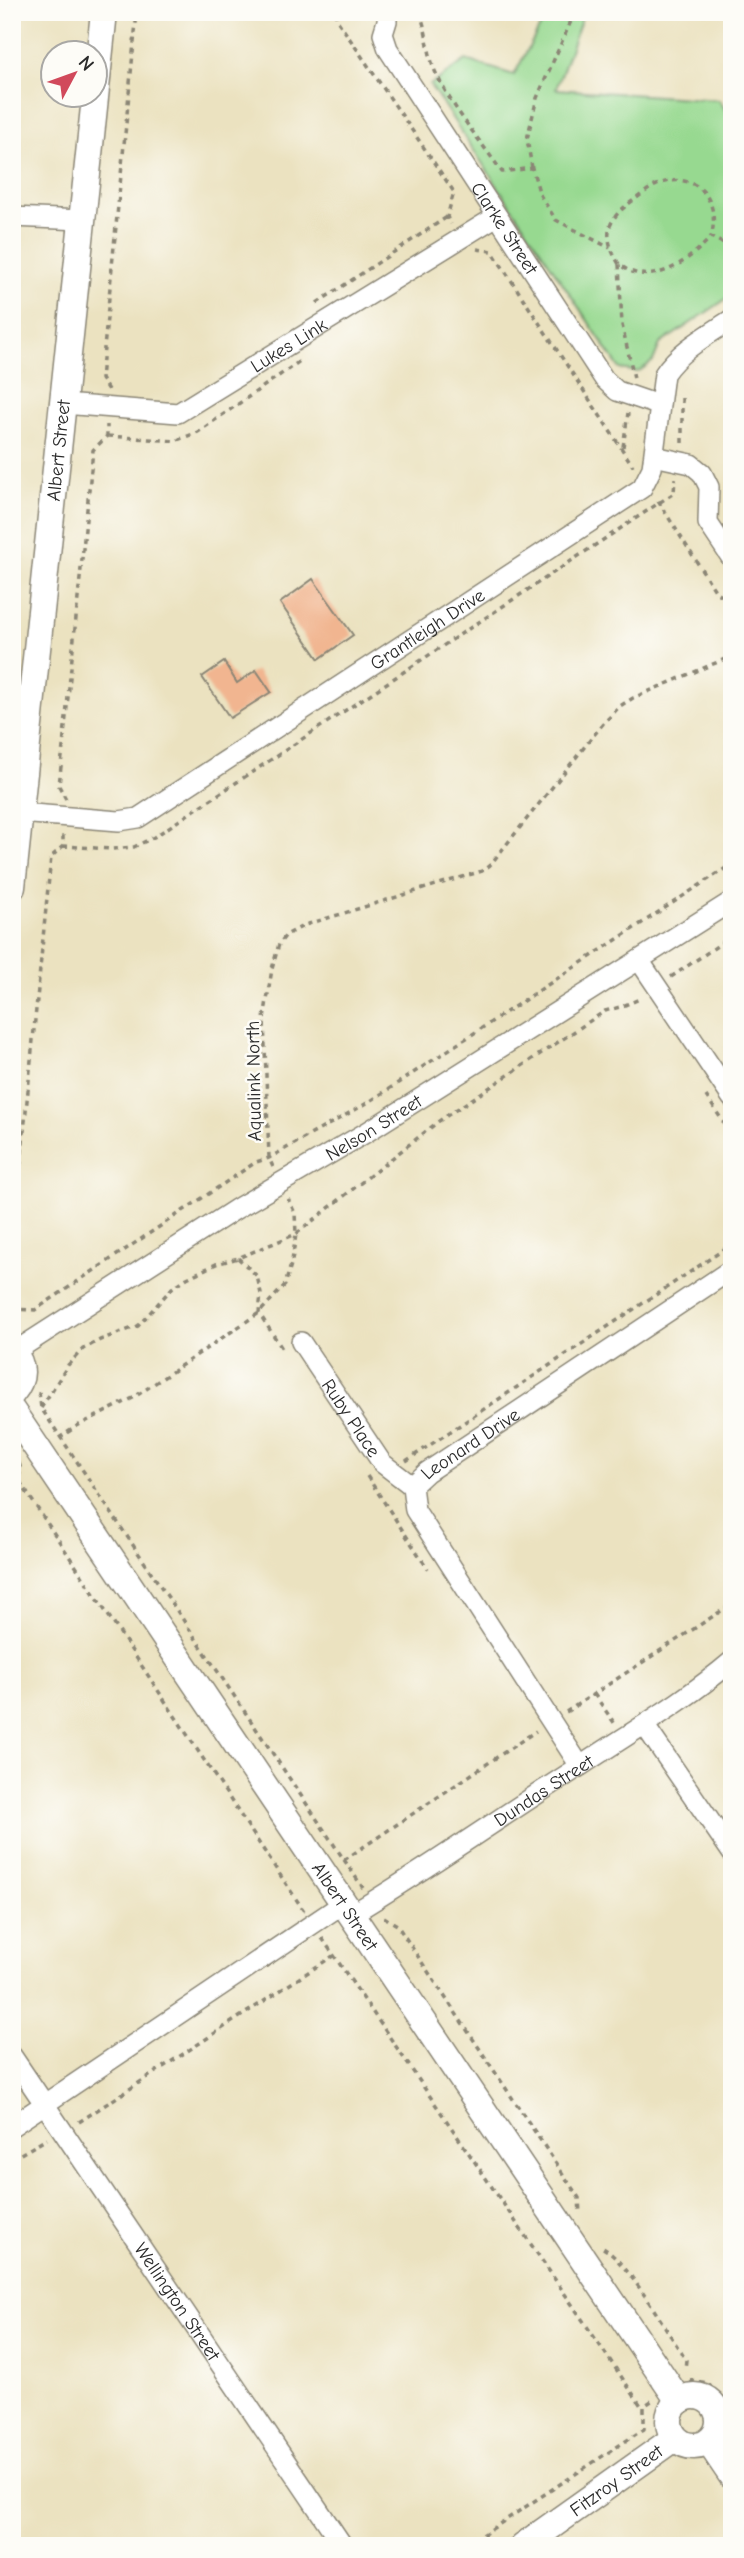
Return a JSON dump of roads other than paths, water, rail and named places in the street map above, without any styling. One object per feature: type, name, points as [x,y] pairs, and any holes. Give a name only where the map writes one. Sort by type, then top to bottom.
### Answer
[{"type":"street","name":"Albert Street","points":[[12,887],[18,799],[104,12]]},
{"type":"street","name":"Clarke Street","points":[[387,21],[383,34],[388,49],[604,379],[617,391],[658,405]]},
{"type":"street","name":"Lukes Link","points":[[63,404],[178,413],[497,216]]},
{"type":"street","points":[[12,217],[82,220]]},
{"type":"street","points":[[732,319],[670,364],[664,374],[658,405],[654,456],[691,464],[702,473],[709,487],[708,523],[732,559]]},
{"type":"street","name":"Grantleigh Drive","points":[[18,799],[64,816],[119,821],[138,818],[642,488],[652,468],[654,456]]},
{"type":"street","name":"Nelson Street","points":[[13,1352],[236,1209],[281,1184],[732,901]]},
{"type":"street","points":[[639,960],[732,1098]]},
{"type":"street","name":"Leonard Drive","points":[[580,1766],[415,1510],[412,1486],[427,1472],[732,1269]]},
{"type":"street","name":"Ruby Place","points":[[301,1342],[382,1463],[412,1486]]},
{"type":"street","points":[[12,1393],[22,1377],[19,1360],[13,1352]]},
{"type":"street","name":"Albert Street","points":[[15,1416],[356,1906],[678,2389]]},
{"type":"street","name":"Dundas Street","points":[[12,2126],[356,1906],[645,1726],[732,1661]]},
{"type":"street","points":[[645,1726],[732,1853]]},
{"type":"street","name":"Wellington Street","points":[[12,2056],[343,2546]]},
{"type":"street","points":[[678,2389],[687,2396],[702,2396],[727,2412],[709,2442],[691,2447],[675,2438],[670,2430],[669,2417],[678,2389]]},
{"type":"street","name":"Fitzroy Street","points":[[523,2546],[675,2438]]},
{"type":"street","points":[[709,2442],[732,2476]]}]
